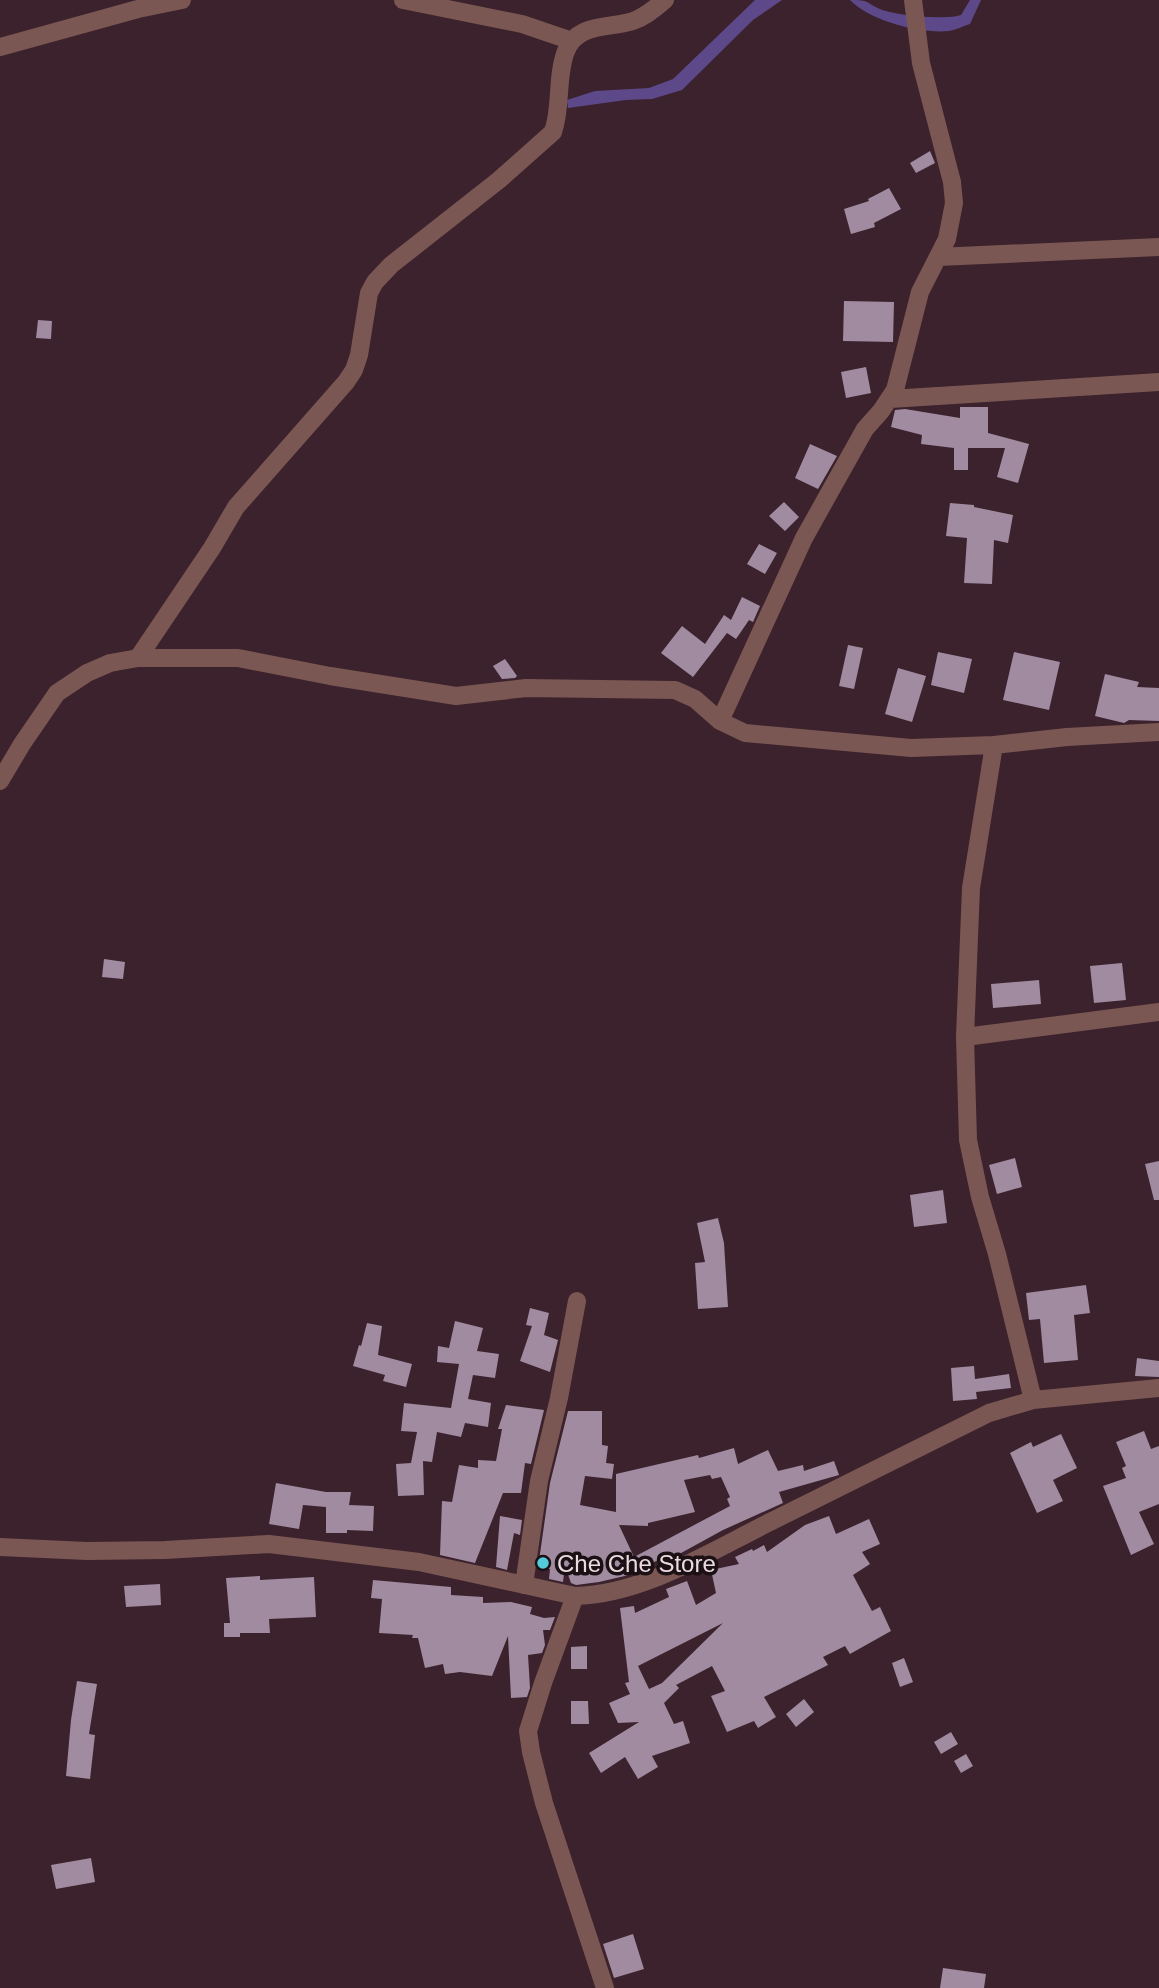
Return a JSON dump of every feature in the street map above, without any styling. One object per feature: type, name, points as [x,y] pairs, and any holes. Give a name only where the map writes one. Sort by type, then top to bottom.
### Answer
[{"type":"street","points":[[0,47],[138,9],[182,0]]},
{"type":"street","points":[[403,0],[522,24],[572,41]]},
{"type":"street","points":[[138,658],[212,548],[236,507],[337,393],[354,370],[369,293],[375,282],[391,265],[509,172],[553,132],[563,62],[578,34],[590,28],[631,22],[665,0]]},
{"type":"street","points":[[720,721],[804,538],[865,429],[890,399],[902,365],[920,292],[947,239],[954,203],[952,183],[921,63],[914,3]]},
{"type":"street","points":[[938,257],[1159,247]]},
{"type":"street","points":[[890,399],[1159,382]]},
{"type":"street","points":[[0,781],[57,693],[87,673],[110,663],[138,658],[237,658],[456,696],[526,688],[675,690],[695,699],[720,721],[746,733],[911,748],[994,745],[1067,737],[1159,732]]},
{"type":"street","points":[[994,745],[971,888],[965,1037],[968,1140],[979,1197],[998,1254],[1033,1400]]},
{"type":"street","points":[[965,1037],[1159,1012]]},
{"type":"street","points":[[524,1585],[539,1481],[559,1398],[577,1301]]},
{"type":"street","points":[[0,1547],[87,1551],[269,1544],[419,1562],[575,1596],[597,1596],[626,1589],[685,1564],[989,1413],[1033,1400],[1159,1388]]},
{"type":"street","points":[[575,1596],[542,1682],[528,1731],[544,1802],[605,1988]]},
{"type":"shaded area","points":[[755,0],[782,0],[753,20],[682,90],[652,99],[568,108],[567,100],[595,91],[649,88],[673,79]]},
{"type":"shaded area","points":[[850,0],[865,1],[897,14],[944,17],[961,15],[970,0],[981,0],[970,24],[938,31],[911,28],[883,20]]},
{"type":"building","points":[[930,151],[935,163],[916,173],[910,163]]},
{"type":"building","points":[[889,188],[901,209],[874,223],[875,227],[851,234],[844,209],[869,201],[868,199]]},
{"type":"building","points":[[844,301],[894,302],[893,342],[843,341]]},
{"type":"building","points":[[38,320],[52,321],[51,339],[36,338]]},
{"type":"building","points":[[866,367],[871,393],[846,398],[841,372]]},
{"type":"building","points":[[960,407],[988,407],[988,433],[1029,444],[1018,483],[997,477],[1005,448],[968,448],[968,470],[954,470],[954,448],[921,444],[922,435],[891,427],[895,410],[905,409],[960,418]]},
{"type":"building","points":[[810,444],[837,456],[818,489],[795,478]]},
{"type":"building","points":[[784,502],[799,517],[785,531],[769,516]]},
{"type":"building","points":[[950,503],[974,505],[1013,515],[1008,543],[994,540],[992,584],[964,583],[967,538],[946,536]]},
{"type":"building","points":[[759,544],[777,553],[765,574],[747,564]]},
{"type":"building","points":[[742,597],[760,606],[753,622],[749,620],[736,639],[727,633],[693,677],[661,653],[682,626],[705,644],[724,615],[731,620]]},
{"type":"building","points":[[848,645],[863,648],[854,689],[839,686]]},
{"type":"building","points":[[938,652],[972,659],[964,693],[931,685]]},
{"type":"building","points":[[1014,652],[1060,662],[1049,710],[1003,700]]},
{"type":"building","points":[[505,659],[517,676],[515,678],[502,679],[493,666]]},
{"type":"building","points":[[898,668],[926,676],[912,722],[885,714]]},
{"type":"building","points":[[1105,674],[1139,682],[1137,687],[1159,688],[1159,721],[1129,720],[1124,723],[1095,716]]},
{"type":"building","points":[[104,959],[125,962],[123,979],[102,977]]},
{"type":"building","points":[[1122,963],[1126,1000],[1094,1003],[1090,966]]},
{"type":"building","points":[[1039,980],[1041,1004],[993,1008],[991,984]]},
{"type":"building","points":[[1015,1158],[1022,1187],[997,1194],[989,1165]]},
{"type":"building","points":[[1159,1161],[1159,1200],[1154,1200],[1145,1164]]},
{"type":"building","points":[[943,1190],[947,1223],[914,1227],[910,1195]]},
{"type":"building","points":[[718,1218],[724,1243],[728,1307],[698,1309],[695,1263],[705,1262],[697,1223]]},
{"type":"building","points":[[1086,1285],[1090,1313],[1074,1315],[1078,1360],[1044,1363],[1040,1319],[1029,1320],[1026,1293]]},
{"type":"building","points":[[530,1308],[549,1313],[544,1335],[558,1340],[550,1372],[520,1361],[532,1326],[526,1325]]},
{"type":"building","points":[[455,1321],[483,1328],[477,1351],[499,1354],[495,1378],[473,1375],[468,1399],[491,1403],[488,1427],[465,1423],[461,1437],[437,1432],[432,1462],[423,1461],[424,1495],[398,1496],[396,1464],[411,1463],[417,1432],[401,1431],[404,1403],[451,1408],[459,1364],[437,1362],[438,1346],[449,1348]]},
{"type":"building","points":[[367,1323],[382,1326],[378,1355],[412,1364],[406,1387],[383,1381],[385,1375],[353,1366]]},
{"type":"building","points":[[1137,1358],[1159,1361],[1159,1377],[1135,1376]]},
{"type":"building","points":[[974,1366],[975,1379],[1009,1374],[1011,1388],[976,1392],[977,1399],[953,1401],[951,1368]]},
{"type":"building","points":[[506,1405],[544,1410],[531,1464],[525,1463],[521,1493],[503,1493],[475,1563],[440,1555],[442,1501],[452,1502],[459,1465],[478,1468],[478,1460],[496,1461],[502,1429],[498,1429]]},
{"type":"building","points":[[568,1411],[602,1411],[602,1445],[608,1446],[606,1463],[614,1464],[612,1479],[585,1476],[580,1505],[616,1512],[616,1474],[698,1455],[699,1458],[734,1448],[738,1464],[768,1450],[778,1471],[803,1465],[804,1471],[834,1461],[839,1475],[779,1492],[783,1503],[723,1530],[662,1563],[660,1559],[629,1575],[576,1585],[571,1583],[565,1566],[563,1582],[549,1579],[550,1569],[538,1568],[550,1483]],"holes":[[[710,1475],[712,1479],[721,1477],[730,1497],[727,1499],[730,1506],[634,1557],[619,1525],[648,1526],[648,1523],[695,1512],[684,1480]]]},
{"type":"building","points":[[1144,1431],[1151,1449],[1159,1446],[1159,1504],[1139,1512],[1154,1544],[1131,1555],[1103,1486],[1126,1478],[1122,1468],[1126,1466],[1116,1442]]},
{"type":"building","points":[[1061,1434],[1077,1468],[1053,1480],[1063,1501],[1037,1513],[1010,1453],[1031,1442],[1033,1447]]},
{"type":"building","points":[[276,1483],[326,1492],[351,1492],[349,1505],[374,1506],[373,1531],[347,1530],[347,1533],[326,1533],[326,1507],[303,1505],[299,1529],[269,1524]]},
{"type":"building","points":[[500,1516],[522,1520],[520,1535],[514,1533],[507,1570],[496,1567]]},
{"type":"building","points":[[829,1516],[836,1534],[869,1519],[880,1544],[862,1552],[870,1564],[853,1575],[872,1611],[880,1607],[891,1631],[850,1654],[845,1646],[823,1657],[828,1665],[764,1697],[776,1717],[758,1728],[754,1721],[727,1732],[711,1696],[725,1691],[712,1666],[676,1685],[679,1688],[664,1703],[674,1724],[683,1721],[690,1743],[652,1756],[658,1767],[638,1779],[625,1757],[601,1773],[589,1753],[639,1722],[618,1723],[609,1703],[630,1694],[625,1683],[629,1682],[620,1608],[634,1606],[635,1613],[669,1597],[666,1589],[687,1581],[696,1605],[716,1593],[711,1570],[739,1564],[735,1557],[764,1545],[767,1552],[805,1525]],"holes":[[[723,1623],[662,1683],[649,1689],[638,1666]]]},
{"type":"building","points":[[260,1576],[260,1580],[314,1577],[316,1617],[269,1619],[270,1633],[240,1633],[240,1637],[224,1637],[224,1623],[230,1623],[226,1578]]},
{"type":"building","points":[[373,1580],[451,1587],[451,1595],[483,1597],[483,1603],[511,1602],[532,1607],[530,1614],[544,1618],[555,1617],[550,1630],[543,1630],[545,1645],[542,1653],[528,1655],[530,1688],[527,1697],[511,1698],[508,1636],[492,1676],[460,1672],[445,1674],[443,1664],[425,1668],[418,1638],[412,1638],[413,1635],[379,1633],[382,1599],[371,1598]]},
{"type":"building","points":[[160,1584],[161,1605],[126,1607],[124,1586]]},
{"type":"building","points":[[587,1646],[587,1669],[571,1669],[571,1647]]},
{"type":"building","points":[[904,1658],[913,1682],[900,1687],[892,1663]]},
{"type":"building","points":[[77,1681],[97,1684],[89,1734],[95,1735],[90,1779],[66,1776]]},
{"type":"building","points":[[804,1699],[814,1712],[796,1727],[786,1714]]},
{"type":"building","points":[[571,1701],[588,1701],[589,1724],[571,1724]]},
{"type":"building","points":[[951,1732],[958,1744],[941,1754],[934,1742]]},
{"type":"building","points":[[966,1754],[973,1766],[961,1773],[954,1761]]},
{"type":"building","points":[[91,1858],[95,1882],[56,1889],[51,1865]]},
{"type":"building","points":[[633,1934],[644,1969],[614,1978],[603,1944]]},
{"type":"building","points":[[943,1968],[986,1974],[984,1988],[940,1988]]},
{"type":"place","name":"Che Che Store","points":[[543,1563]]}]
